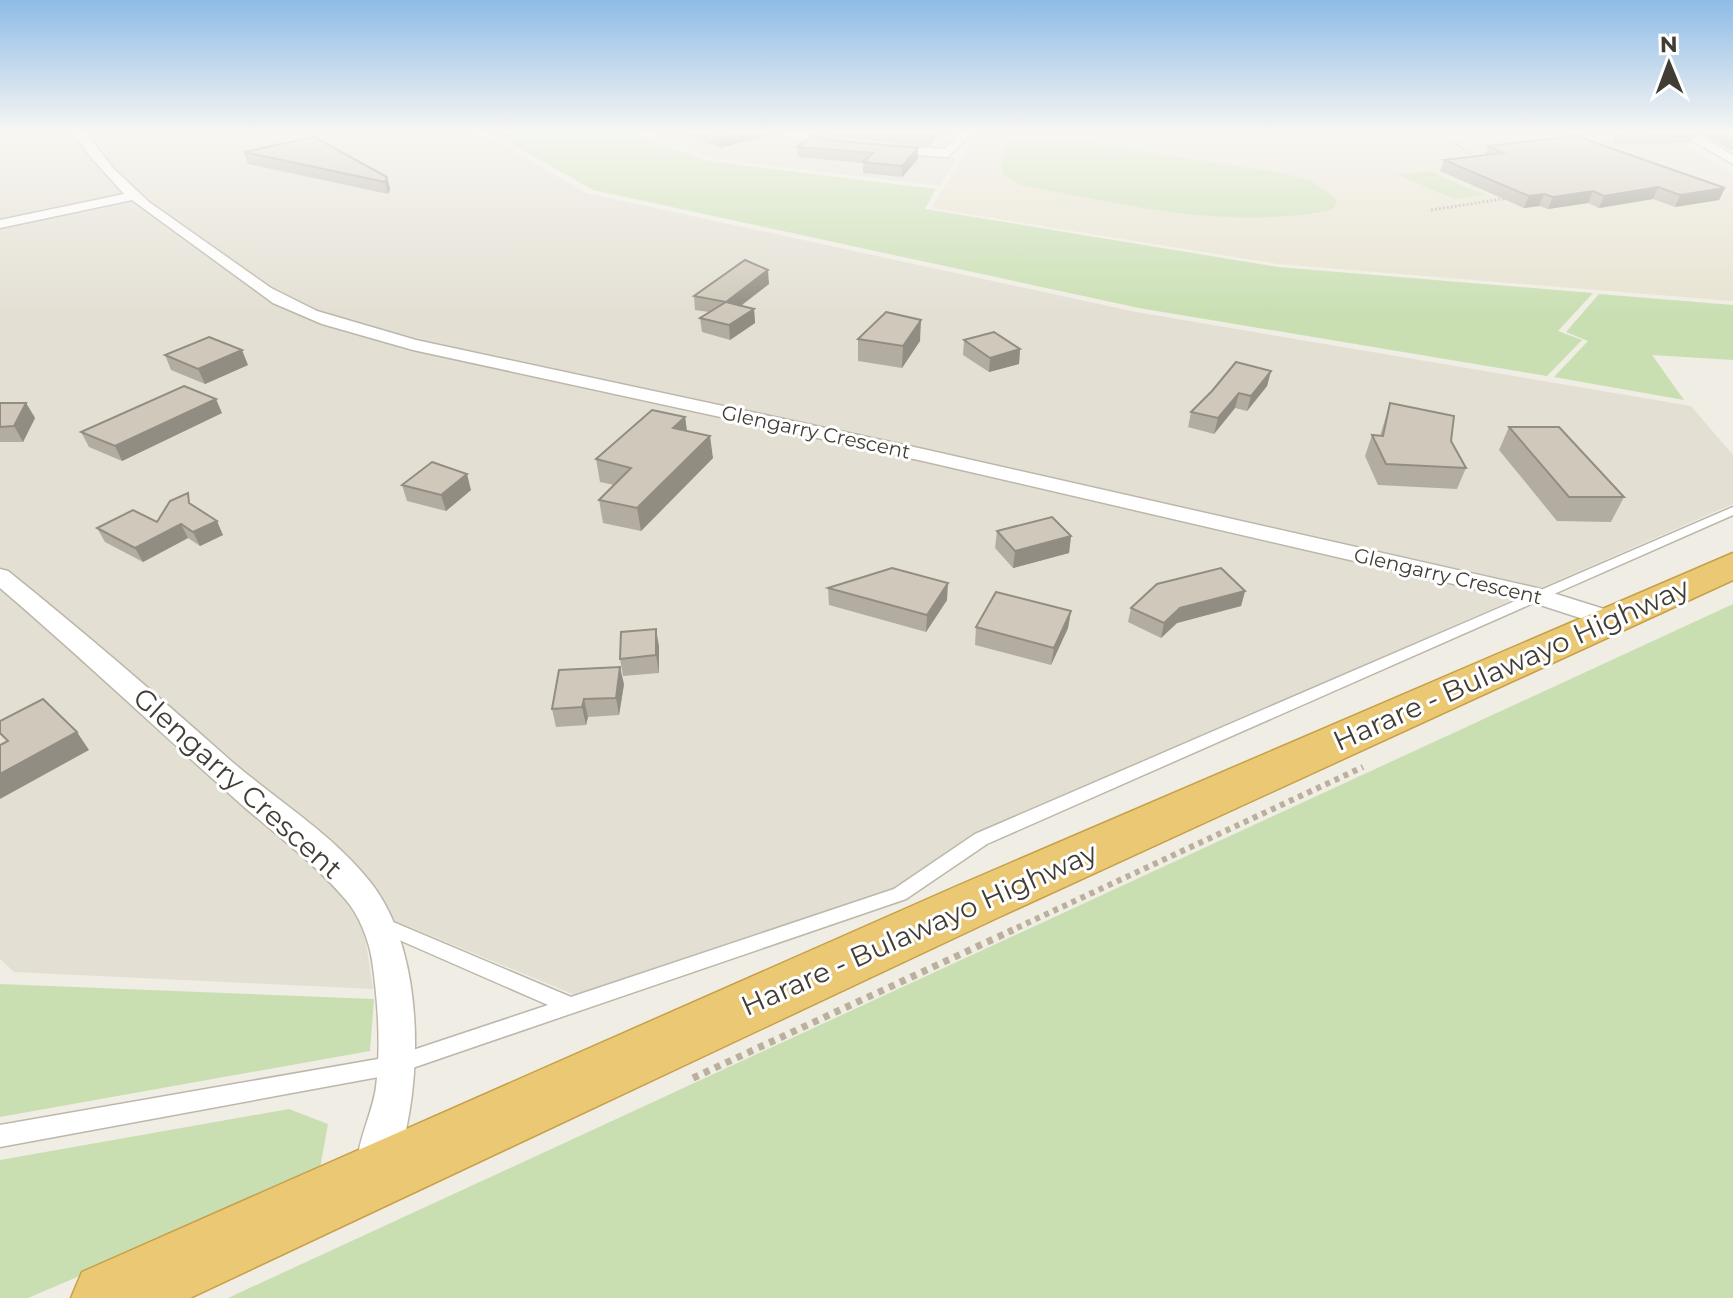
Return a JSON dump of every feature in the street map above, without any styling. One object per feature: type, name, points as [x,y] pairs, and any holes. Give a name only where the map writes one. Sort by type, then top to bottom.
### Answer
[{"type":"highway","name":"Harare - Bulawayo Highway","points":[[108,1298],[948,915],[1733,565]]},
{"type":"street","name":"Glengarry Crescent","points":[[130,193],[170,226],[280,300],[342,324],[413,345],[923,455],[1537,596],[1611,620]]},
{"type":"street","points":[[0,224],[133,196]]},
{"type":"street","name":"Glengarry Crescent","points":[[0,576],[96,656],[256,800],[314,845],[360,893],[376,922],[389,958],[395,1014],[395,1088],[374,1179]]},
{"type":"lane","points":[[0,1136],[395,1065],[900,894],[981,839],[1733,511]]},
{"type":"lane","points":[[376,922],[572,1006]]},
{"type":"path","points":[[1431,210],[1509,198]]},
{"type":"path","points":[[682,1084],[1373,763]]},
{"type":"shaded area","points":[[0,193],[585,193],[1136,312],[1691,406],[1733,455],[1733,504],[978,833],[893,890],[575,995],[386,917],[363,923],[373,989],[14,972],[0,959]]},
{"type":"shaded area","points":[[941,193],[1733,193],[1733,301],[1278,264],[931,208]]},
{"type":"green space","points":[[605,193],[934,193],[925,209],[1278,267],[1593,293],[1558,331],[1582,340],[1547,376],[1139,308]]},
{"type":"green space","points":[[1060,193],[1327,193],[1337,200],[1332,210],[1253,218],[1136,207]]},
{"type":"green space","points":[[1439,193],[1484,195],[1454,199]]},
{"type":"green space","points":[[1599,294],[1733,305],[1733,360],[1652,355],[1684,400],[1554,377],[1588,341],[1566,332]]},
{"type":"green space","points":[[1733,604],[1733,1298],[228,1298]]},
{"type":"green space","points":[[0,984],[374,999],[370,1051],[0,1117]]},
{"type":"green space","points":[[289,1109],[328,1124],[319,1174],[28,1298],[0,1298],[0,1160]]},
{"type":"building","points":[[1521,193],[1583,193],[1553,197],[1544,194],[1529,196]]},
{"type":"building","points":[[1596,193],[1625,193],[1604,196]]},
{"type":"building","points":[[745,260],[768,270],[726,302],[694,296]]},
{"type":"building","points":[[726,302],[754,309],[729,325],[700,318]]},
{"type":"building","points":[[886,312],[921,320],[903,346],[858,339]]},
{"type":"building","points":[[994,332],[1020,349],[990,358],[964,340]]},
{"type":"building","points":[[209,337],[242,350],[198,369],[165,355]]},
{"type":"building","points":[[1236,362],[1271,371],[1251,396],[1239,393],[1218,418],[1191,412],[1212,391]]},
{"type":"building","points":[[184,386],[216,399],[115,446],[81,432]]},
{"type":"building","points":[[0,403],[26,403],[14,426],[0,427]]},
{"type":"building","points":[[1390,403],[1454,416],[1451,441],[1466,468],[1386,464],[1372,435],[1383,436]]},
{"type":"building","points":[[652,410],[685,417],[673,428],[710,436],[637,508],[599,500],[631,468],[596,459]]},
{"type":"building","points":[[1509,427],[1559,427],[1624,497],[1569,497]]},
{"type":"building","points":[[432,462],[467,474],[441,495],[402,485]]},
{"type":"building","points":[[188,493],[189,503],[217,521],[193,532],[181,524],[135,548],[97,528],[133,510],[157,522],[170,501]]},
{"type":"building","points":[[1052,517],[1071,536],[1015,551],[997,531]]},
{"type":"building","points":[[892,568],[948,583],[927,615],[828,588]]},
{"type":"building","points":[[1221,568],[1245,591],[1180,608],[1164,623],[1131,608],[1157,584]]},
{"type":"building","points":[[996,592],[1071,611],[1054,648],[976,627]]},
{"type":"building","points":[[656,629],[656,655],[620,659],[621,632]]},
{"type":"building","points":[[620,667],[616,698],[584,699],[582,707],[552,709],[559,670]]},
{"type":"building","points":[[43,699],[77,732],[0,774],[0,745],[8,741],[0,733],[0,721]]}]
